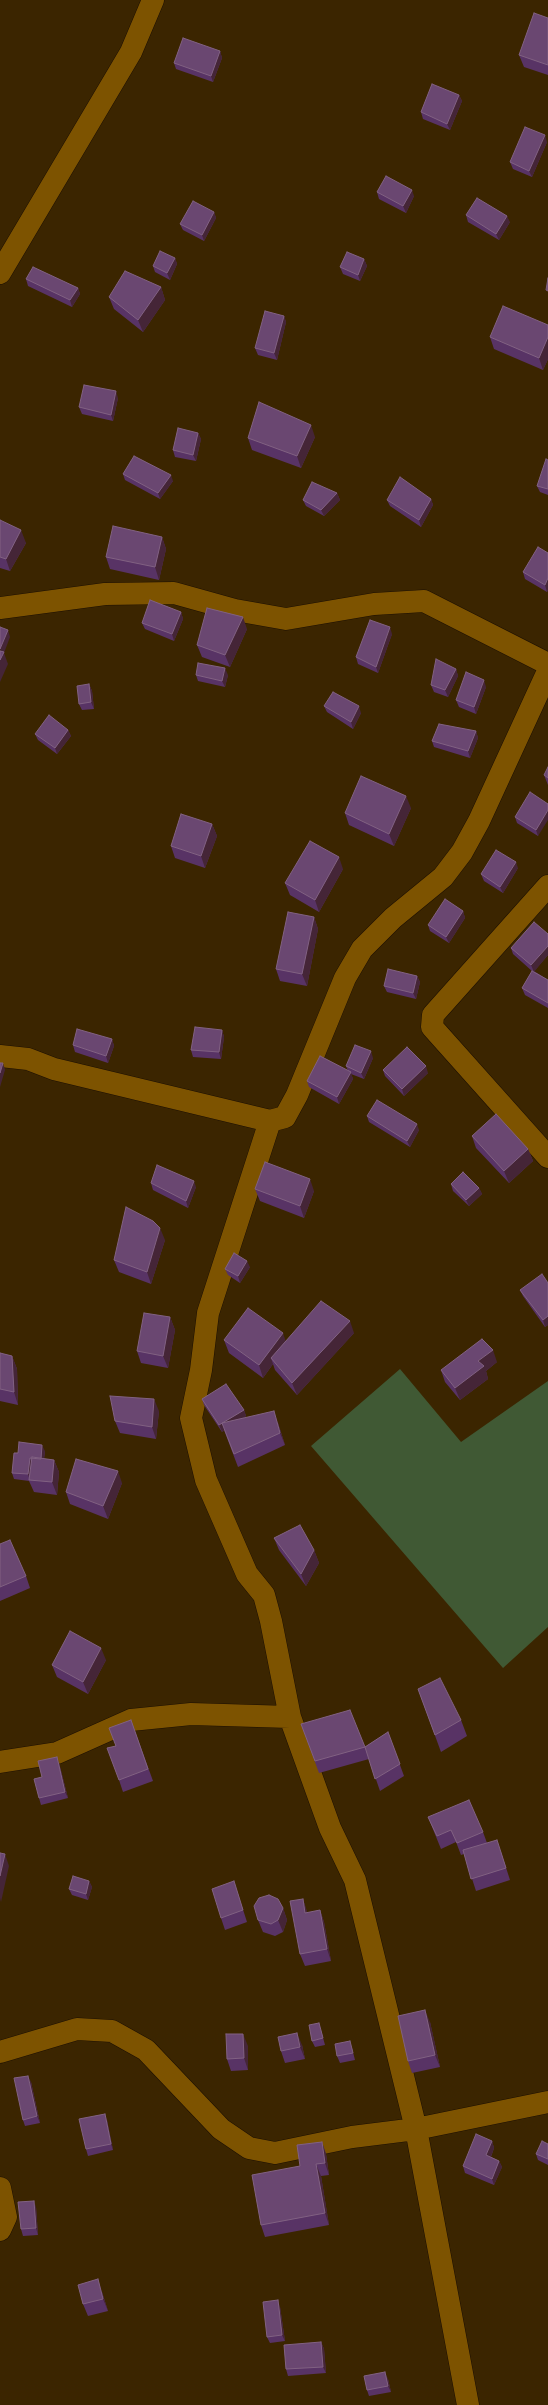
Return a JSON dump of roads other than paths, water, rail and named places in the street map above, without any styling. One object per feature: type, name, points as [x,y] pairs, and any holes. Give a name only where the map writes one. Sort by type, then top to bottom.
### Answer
[{"type":"street","points":[[0,273],[131,52],[153,0]]},
{"type":"street","points":[[0,608],[105,594],[174,593],[235,610],[286,619],[374,604],[424,601],[548,664]]},
{"type":"street","points":[[0,1056],[28,1059],[54,1069],[270,1121],[285,1117],[297,1095],[345,978],[362,949],[393,918],[443,877],[462,852],[479,820],[548,671]]},
{"type":"street","points":[[548,886],[434,1015],[432,1027],[548,1157]]},
{"type":"street","points":[[270,1121],[208,1313],[201,1370],[191,1418],[206,1480],[246,1574],[264,1595],[271,1621],[290,1716],[330,1828],[355,1880],[416,2129],[468,2405]]},
{"type":"street","points":[[0,1762],[57,1753],[131,1720],[191,1714],[290,1716]]},
{"type":"street","points":[[0,2052],[77,2030],[112,2031],[146,2050],[221,2129],[249,2148],[275,2152],[352,2137],[416,2129],[548,2102]]},
{"type":"street","points":[[0,2188],[6,2217],[0,2230]]}]
